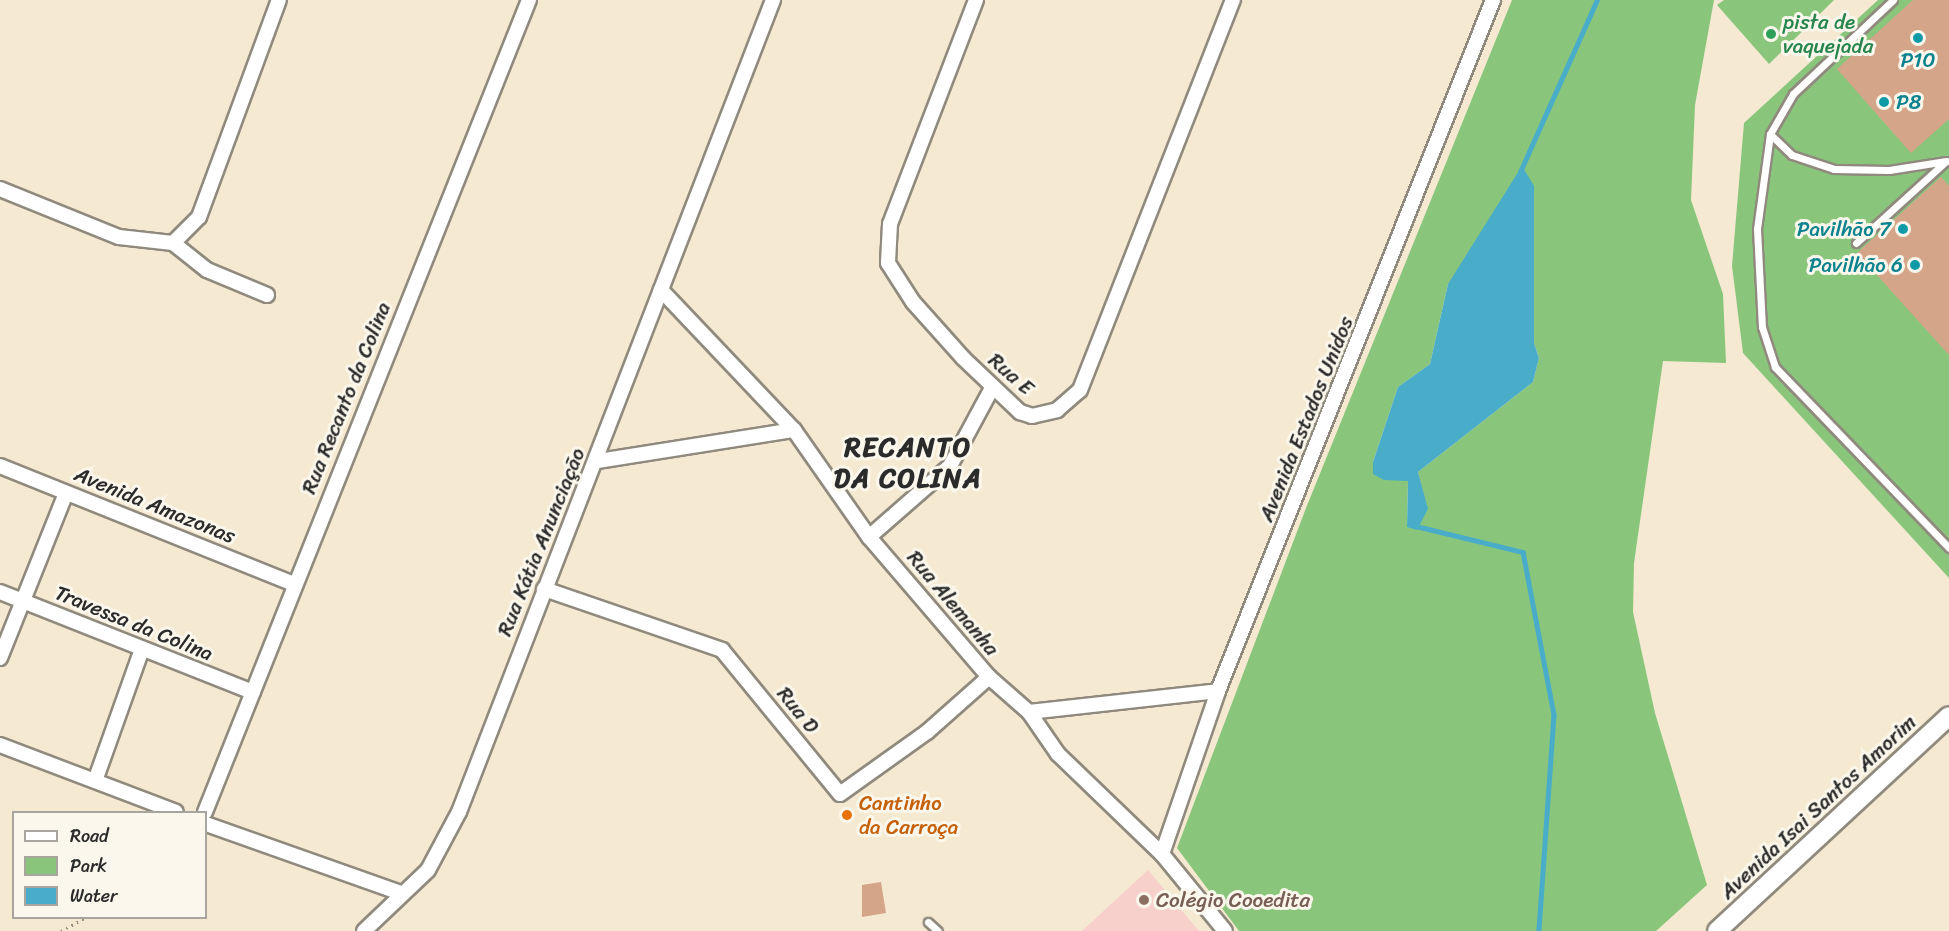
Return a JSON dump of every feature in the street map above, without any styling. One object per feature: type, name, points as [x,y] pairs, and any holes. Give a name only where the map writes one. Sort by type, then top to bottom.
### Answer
[{"type":"main road","name":"Avenida Isai Santos Amorim","points":[[1717,931],[1949,716]]},
{"type":"street","points":[[173,243],[199,217],[279,0]]},
{"type":"street","name":"Rua Recanto da Colina","points":[[206,811],[293,584],[528,0]]},
{"type":"street","name":"Rua Kátia Anunciação","points":[[364,931],[438,857],[459,812],[544,589],[598,461],[773,0]]},
{"type":"street","name":"Rua E","points":[[976,0],[887,246],[892,275],[992,388],[1032,416],[1057,410],[1080,390],[1233,0]]},
{"type":"street","name":"Avenida Estados Unidos","points":[[1162,854],[1218,692],[1493,0]]},
{"type":"street","points":[[0,189],[119,237],[173,243],[207,270],[267,295]]},
{"type":"street","name":"Rua Alemanha","points":[[661,291],[794,430],[869,537],[989,677],[1029,712],[1059,754],[1162,854],[1225,931]]},
{"type":"street","points":[[869,537],[950,466],[992,388]]},
{"type":"street","points":[[598,461],[794,430]]},
{"type":"street","name":"Avenida Amazonas","points":[[0,466],[293,584]]},
{"type":"street","points":[[0,658],[66,493]]},
{"type":"street","name":"Rua D","points":[[544,589],[722,650],[840,795],[927,732],[989,677]]},
{"type":"street","name":"Travessa da Colina","points":[[0,592],[253,692]]},
{"type":"street","points":[[95,781],[142,649]]},
{"type":"street","points":[[1029,712],[1218,692]]},
{"type":"street","points":[[0,745],[171,811]]},
{"type":"street","points":[[207,824],[401,893]]},
{"type":"lane","points":[[1893,0],[1793,94],[1770,134],[1757,229],[1762,327],[1775,367],[1949,548]]},
{"type":"lane","points":[[1770,134],[1792,155],[1834,169],[1889,170],[1948,161]]},
{"type":"lane","points":[[1856,243],[1948,161]]},
{"type":"lane","points":[[928,922],[938,931]]},
{"type":"path","points":[[61,931],[82,919]]},
{"type":"shaded area","name":"Colégio Cooedita","points":[[1148,870],[1199,931],[1082,931]]},
{"type":"green space","points":[[1512,0],[1714,0],[1695,105],[1691,200],[1723,294],[1726,363],[1663,361],[1634,563],[1633,612],[1655,713],[1707,885],[1656,931],[1239,931],[1177,848],[1306,508]],"holes":[[[1534,186],[1534,343],[1539,358],[1533,382],[1418,472],[1427,509],[1407,526],[1408,481],[1373,462],[1398,387],[1430,364],[1448,284]]]},
{"type":"green space","name":"pista de vaquejada","points":[[1724,0],[1834,0],[1769,64],[1717,5]]},
{"type":"green space","points":[[1878,0],[1949,0],[1949,578],[1743,353],[1732,266],[1744,123]]},
{"type":"water","points":[[1522,166],[1534,186],[1534,343],[1539,358],[1533,382],[1418,472],[1428,509],[1417,530],[1407,527],[1408,481],[1384,480],[1373,474],[1373,462],[1398,387],[1430,364],[1448,284]]},
{"type":"building","points":[[1913,0],[1949,0],[1949,119],[1911,153],[1837,69]]},
{"type":"building","points":[[1941,177],[1949,186],[1949,355],[1857,253]]},
{"type":"building","points":[[881,882],[886,913],[862,917],[862,885]]},
{"type":"waterway","points":[[1520,172],[1597,0]]},
{"type":"waterway","points":[[1416,526],[1523,552],[1554,715],[1539,931]]},
{"type":"place","name":"pista de vaquejada","points":[[1771,34]]},
{"type":"place","name":"P10","points":[[1918,38]]},
{"type":"place","name":"P8","points":[[1884,102]]},
{"type":"place","name":"Pavilhão 7","points":[[1903,229]]},
{"type":"place","name":"Pavilhão 6","points":[[1915,265]]},
{"type":"place","name":"Cantinho da Carroça","points":[[847,815]]},
{"type":"place","name":"Colégio Cooedita","points":[[1144,900]]},
{"type":"district","name":"RECANTO DA COLINA","points":[[908,462]]}]
